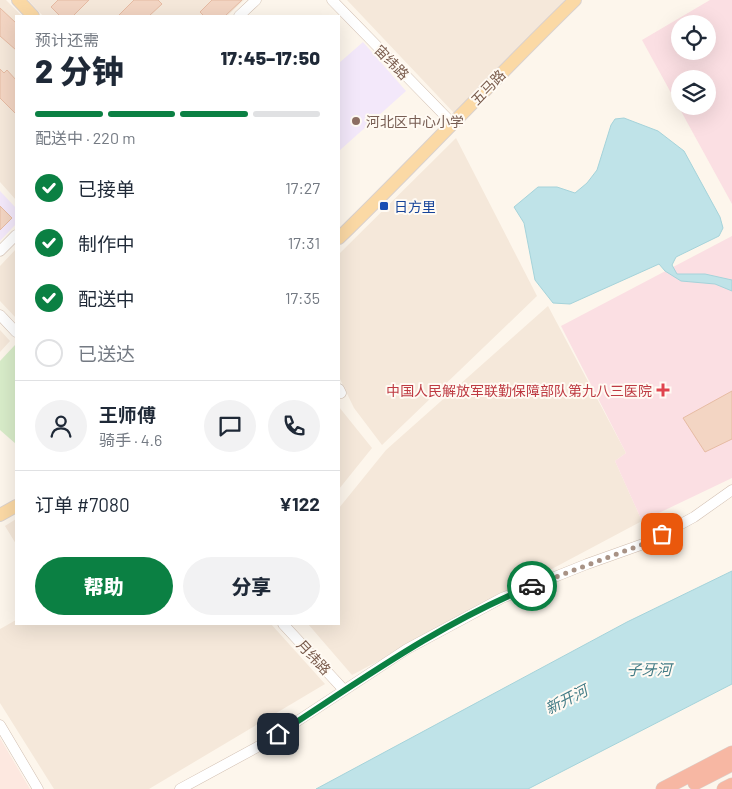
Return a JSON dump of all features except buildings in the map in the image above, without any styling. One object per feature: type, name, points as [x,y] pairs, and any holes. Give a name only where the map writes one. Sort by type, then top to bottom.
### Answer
[{"type":"highway","points":[[663,789],[732,753]]},
{"type":"highway","points":[[682,789],[732,764]]},
{"type":"highway","points":[[724,789],[732,785]]},
{"type":"main road","points":[[18,0],[32,15]]},
{"type":"main road","name":"五马路","points":[[340,237],[575,0]]},
{"type":"main road","points":[[0,516],[15,507]]},
{"type":"street","points":[[240,15],[256,0]]},
{"type":"street","name":"宙纬路","points":[[332,0],[452,124]]},
{"type":"street","points":[[0,251],[15,235]]},
{"type":"street","points":[[0,315],[15,331]]},
{"type":"street","points":[[180,789],[261,745],[407,650],[502,598],[646,543],[694,517],[732,490]]},
{"type":"street","name":"月纬路","points":[[284,625],[344,690]]},
{"type":"street","points":[[0,725],[38,789]]},
{"type":"shaded area","points":[[0,0],[6,0],[21,15],[15,15],[15,199],[0,182]]},
{"type":"shaded area","points":[[28,0],[244,0],[228,15],[42,15]]},
{"type":"shaded area","points":[[347,0],[565,0],[454,113]]},
{"type":"shaded area","points":[[710,0],[732,0],[732,204],[683,115],[716,115],[716,70],[671,70],[671,93],[642,40],[671,23],[671,60],[716,60],[716,15],[684,15]]},
{"type":"shaded area","name":"河北区中心小学","points":[[363,42],[406,91],[340,150],[340,62]]},
{"type":"shaded area","name":"日方里","points":[[456,138],[537,296],[382,445],[354,408],[340,379],[340,253]]},
{"type":"shaded area","points":[[0,191],[15,207],[15,225],[0,241]]},
{"type":"shaded area","name":"中国人民解放军联勤保障部队第九八三医院","points":[[732,236],[732,478],[642,521],[615,461],[626,453],[561,326]]},
{"type":"shaded area","points":[[15,250],[15,317],[0,301],[0,266]]},
{"type":"shaded area","points":[[548,306],[626,453],[615,461],[642,521],[352,675],[309,625],[340,625],[340,507],[386,450]]},
{"type":"shaded area","points":[[0,330],[10,341],[0,352]]},
{"type":"shaded area","points":[[340,408],[372,448],[340,488]]},
{"type":"shaded area","points":[[15,520],[15,542],[5,526]]},
{"type":"shaded area","points":[[15,621],[15,625],[272,625],[325,684],[149,789],[54,789],[0,703],[0,629]]},
{"type":"shaded area","points":[[0,738],[30,789],[0,789]]},
{"type":"green space","points":[[15,345],[15,443],[0,430],[0,361]]},
{"type":"water","points":[[624,118],[658,131],[684,151],[720,217],[723,228],[719,236],[676,257],[672,265],[677,274],[705,274],[732,280],[732,291],[715,284],[681,281],[665,271],[659,264],[570,304],[553,303],[535,280],[524,223],[514,207],[538,187],[557,187],[575,193],[587,183],[597,170],[611,125],[615,119]]},
{"type":"water","name":"子牙河","points":[[732,571],[732,684],[528,789],[316,789],[627,622]]},
{"type":"way so far","points":[[532,586],[646,543],[662,534]]},
{"type":"place","name":"河北区中心小学","points":[[356,121]]},
{"type":"place","name":"日方里","points":[[384,206]]},
{"type":"place","name":"中国人民解放军联勤保障部队第九八三医院","points":[[663,390]]},
{"type":"route","points":[[278,734],[407,650],[502,598],[532,586]]},
{"type":"water label","name":"新开河","points":[[566,699]]}]
